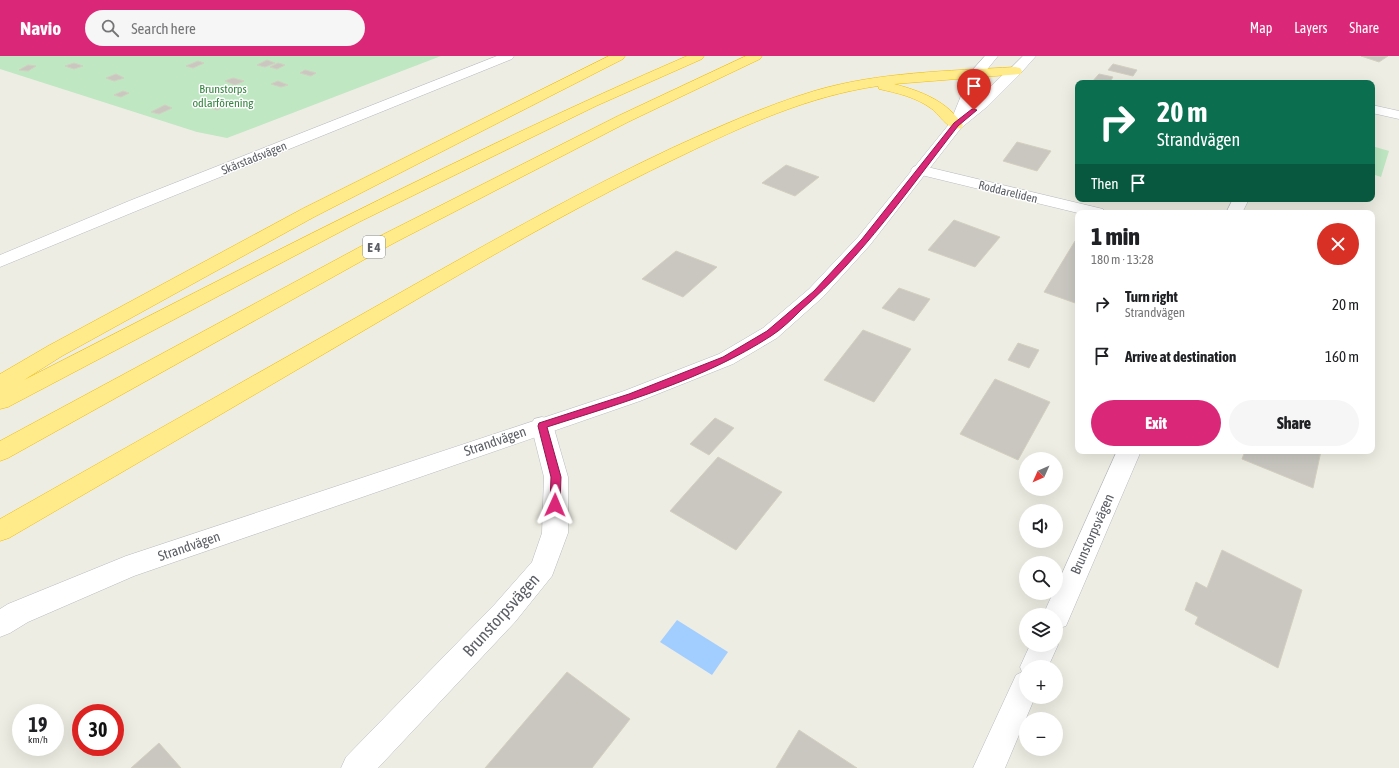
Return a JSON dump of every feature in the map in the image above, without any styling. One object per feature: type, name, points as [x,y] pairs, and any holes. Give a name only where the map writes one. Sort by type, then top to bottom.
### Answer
[{"type":"highway","points":[[0,384],[62,348],[308,213],[619,56]]},
{"type":"highway","name":"E 4","points":[[0,401],[354,218],[591,103],[698,56]]},
{"type":"highway","name":"E 4","points":[[0,452],[395,235],[623,119],[756,56]]},
{"type":"highway","points":[[0,531],[515,235],[613,182],[721,131],[778,108],[819,94],[859,85],[902,78],[1015,71]]},
{"type":"highway","points":[[859,85],[884,86],[914,94],[936,105],[956,124]]},
{"type":"street","name":"Skärstadsvägen","points":[[0,262],[135,205],[508,56]]},
{"type":"street","name":"Strandvägen","points":[[956,124],[976,74],[992,56]]},
{"type":"street","name":"Strandvägen","points":[[0,624],[18,613],[126,567],[632,396],[726,359],[770,333],[816,293],[859,247],[956,124],[983,103],[1030,56]]},
{"type":"street","points":[[1375,109],[1399,115]]},
{"type":"street","name":"Roddareliden","points":[[919,170],[1085,210]]},
{"type":"street","name":"Brunstorpsvägen","points":[[357,768],[505,613],[544,568],[555,533],[556,477],[542,426]]},
{"type":"street","name":"Brunstorpsvägen","points":[[1060,608],[1128,454]]},
{"type":"street","points":[[990,768],[1019,701]]},
{"type":"green space","name":"Brunstorps odlarförening","points":[[0,56],[441,56],[227,138],[197,132],[0,69]]},
{"type":"green space","points":[[1375,147],[1389,151],[1381,177],[1375,175]]},
{"type":"water","points":[[677,620],[728,652],[712,675],[660,642]]},
{"type":"building","points":[[1361,56],[1388,56],[1379,62]]},
{"type":"building","points":[[267,60],[275,63],[265,67],[257,65]]},
{"type":"building","points":[[198,61],[204,63],[193,68],[186,66]]},
{"type":"building","points":[[74,63],[83,66],[74,69],[65,66]]},
{"type":"building","points":[[278,63],[285,65],[277,69],[270,67]]},
{"type":"building","points":[[1113,64],[1137,70],[1133,76],[1108,70]]},
{"type":"building","points":[[28,65],[36,66],[28,71],[19,70]]},
{"type":"building","points":[[305,70],[316,73],[311,76],[300,73]]},
{"type":"building","points":[[116,74],[124,78],[114,81],[106,78]]},
{"type":"building","points":[[1099,74],[1113,77],[1111,80],[1094,80]]},
{"type":"building","points":[[233,78],[244,81],[235,85],[225,81]]},
{"type":"building","points":[[278,81],[288,85],[281,87],[271,84]]},
{"type":"building","points":[[123,91],[129,93],[121,97],[114,95]]},
{"type":"building","points":[[215,102],[227,105],[217,110],[206,106]]},
{"type":"building","points":[[165,105],[172,108],[159,114],[151,112]]},
{"type":"building","points":[[1017,142],[1051,151],[1037,171],[1003,161]]},
{"type":"building","points":[[786,165],[819,177],[795,196],[762,183]]},
{"type":"building","points":[[954,220],[1000,237],[975,267],[928,250]]},
{"type":"building","points":[[1075,241],[1075,303],[1044,292]]},
{"type":"building","points":[[676,251],[717,267],[683,297],[642,279]]},
{"type":"building","points":[[899,288],[930,299],[914,321],[882,308]]},
{"type":"building","points":[[863,330],[911,349],[874,402],[824,380]]},
{"type":"building","points":[[1018,343],[1039,350],[1029,368],[1008,360]]},
{"type":"building","points":[[995,379],[1050,402],[1022,452],[1019,452],[1018,460],[960,434]]},
{"type":"building","points":[[715,418],[734,428],[709,455],[690,444]]},
{"type":"building","points":[[1244,454],[1320,454],[1313,488],[1242,459]]},
{"type":"building","points":[[718,457],[782,492],[736,550],[670,511]]},
{"type":"building","points":[[1222,550],[1302,590],[1278,668],[1195,624],[1198,617],[1185,610],[1196,582],[1207,588]]},
{"type":"building","points":[[567,672],[630,719],[592,768],[485,768]]},
{"type":"building","points":[[799,730],[857,768],[776,768]]},
{"type":"building","points":[[159,743],[181,768],[131,768]]},
{"type":"route","points":[[555,505],[556,477],[542,426],[632,396],[726,359],[770,333],[816,293],[864,241],[956,124],[974,110]]}]
